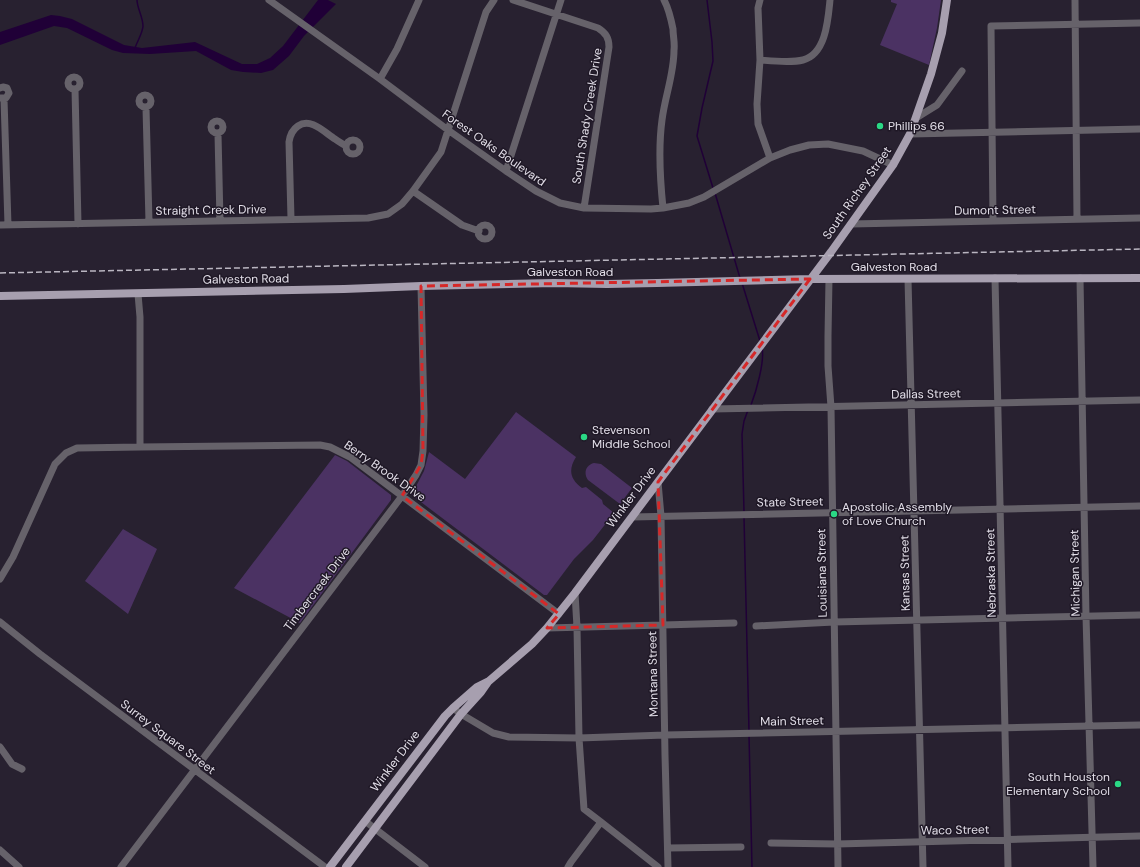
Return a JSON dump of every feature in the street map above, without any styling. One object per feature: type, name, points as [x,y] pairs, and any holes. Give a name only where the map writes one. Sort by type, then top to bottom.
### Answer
[{"type":"main road","name":"South Richey Street","points":[[810,279],[893,165],[910,134],[937,53],[947,0]]},
{"type":"main road","name":"Galveston Road","points":[[0,296],[138,294],[554,283],[643,284],[810,279],[1140,278]]},
{"type":"main road","name":"Winkler Drive","points":[[346,867],[461,714],[489,681],[532,644],[575,593],[810,279]]},
{"type":"main road","name":"Winkler Drive","points":[[330,867],[437,726],[453,708],[477,687],[489,681]]},
{"type":"street","name":"Forest Oaks Boulevard","points":[[269,0],[536,192],[560,203],[584,208],[651,209],[689,203],[704,197],[770,158],[808,145],[828,144],[864,151],[893,165]]},
{"type":"street","points":[[380,79],[397,49],[419,0]]},
{"type":"street","name":"Straight Creek Drive","points":[[4,225],[368,218],[388,214],[402,204],[413,191],[440,152],[486,12],[494,0]]},
{"type":"street","points":[[513,0],[556,14]]},
{"type":"street","points":[[506,171],[561,0]]},
{"type":"street","points":[[663,208],[660,175],[662,119],[674,61],[672,24],[669,10],[664,0]]},
{"type":"street","points":[[760,0],[758,8],[760,60],[757,104],[758,124],[770,158]]},
{"type":"street","points":[[760,60],[796,61],[803,60],[816,54],[822,44],[830,0]]},
{"type":"street","points":[[1075,0],[1078,219]]},
{"type":"street","name":"South Shady Creek Drive","points":[[556,14],[598,28],[603,31],[609,39],[610,47],[584,208]]},
{"type":"street","points":[[994,221],[990,26],[1140,23]]},
{"type":"street","points":[[916,118],[937,105],[962,71]]},
{"type":"street","points":[[0,88],[5,87],[9,91],[8,97],[2,98],[4,225]]},
{"type":"street","points":[[75,89],[78,224]]},
{"type":"street","points":[[146,108],[149,222]]},
{"type":"street","points":[[291,220],[289,142],[293,131],[300,124],[309,123],[316,125],[346,146]]},
{"type":"street","points":[[910,134],[1140,129]]},
{"type":"street","points":[[218,134],[220,221]]},
{"type":"street","points":[[413,191],[462,225],[479,231]]},
{"type":"street","name":"Dumont Street","points":[[851,224],[1140,218]]},
{"type":"street","name":"Nebraska Street","points":[[995,278],[1008,867]]},
{"type":"street","name":"Michigan Street","points":[[1080,278],[1086,616],[1093,867]]},
{"type":"street","name":"Louisiana Street","points":[[829,279],[828,358],[831,407],[838,867]]},
{"type":"street","name":"Kansas Street","points":[[908,279],[923,867]]},
{"type":"street","name":"Timbercreek Drive","points":[[121,867],[402,496],[416,475],[423,451],[424,415],[422,286]]},
{"type":"street","points":[[138,294],[140,317],[140,447]]},
{"type":"street","name":"Dallas Street","points":[[712,410],[1140,400]]},
{"type":"street","name":"Berry Brook Drive","points":[[0,579],[13,557],[55,464],[66,453],[77,448],[320,445],[330,447],[350,457],[558,614]]},
{"type":"street","name":"Montana Street","points":[[658,482],[661,516],[668,867]]},
{"type":"street","name":"State Street","points":[[632,516],[1140,506]]},
{"type":"street","points":[[575,593],[579,738],[584,809],[658,867]]},
{"type":"street","points":[[756,626],[834,622],[1140,615]]},
{"type":"street","name":"Surrey Square Street","points":[[0,622],[40,654],[325,867]]},
{"type":"street","points":[[547,628],[734,623]]},
{"type":"street","name":"Main Street","points":[[453,708],[493,733],[505,737],[579,738],[1140,725]]},
{"type":"street","points":[[0,747],[12,764],[22,769]]},
{"type":"street","points":[[365,821],[425,867]]},
{"type":"street","points":[[568,867],[601,822]]},
{"type":"street","name":"Waco Street","points":[[771,843],[837,844],[1140,836]]},
{"type":"street","points":[[668,848],[741,847]]},
{"type":"street","points":[[0,850],[19,867]]},
{"type":"street","points":[[6,867],[11,861]]},
{"type":"highlighted area","points":[[810,279],[658,482],[663,625],[547,628],[559,614],[402,496],[421,465],[423,451],[421,286]]},
{"type":"shaded area","points":[[318,0],[328,0],[336,4],[304,36],[289,56],[273,70],[261,73],[231,70],[196,51],[150,54],[123,53],[112,50],[67,28],[54,26],[0,45],[0,32],[51,15],[72,19],[124,45],[142,48],[195,42],[242,64],[257,64],[270,58],[283,46]]},
{"type":"shaded area","points":[[891,0],[941,0],[929,65],[880,45],[897,4],[891,2]]},
{"type":"shaded area","points":[[516,412],[576,457],[571,470],[575,481],[582,488],[586,487],[602,500],[603,504],[614,513],[593,540],[574,559],[547,595],[544,595],[412,494],[424,471],[429,452],[465,479]]},
{"type":"shaded area","points":[[335,455],[347,461],[391,495],[391,500],[300,623],[234,588]]},
{"type":"shaded area","points":[[594,463],[601,464],[632,488],[620,504],[586,477],[587,467]]},
{"type":"shaded area","points":[[123,529],[157,549],[128,614],[85,581]]},
{"type":"waterway","points":[[135,48],[143,28],[137,0]]},
{"type":"waterway","points":[[707,0],[713,61],[697,136],[713,188]]},
{"type":"waterway","points":[[715,193],[740,278]]},
{"type":"waterway","points":[[742,283],[760,341]]},
{"type":"waterway","points":[[751,405],[761,368],[763,354],[762,348]]},
{"type":"waterway","points":[[744,511],[742,434],[744,421],[748,410]]},
{"type":"waterway","points":[[744,517],[749,731]]},
{"type":"waterway","points":[[749,735],[752,867]]},
{"type":"railway","points":[[0,273],[1140,249]]},
{"type":"place","name":"Phillips 66","points":[[880,126]]},
{"type":"place","name":"Stevenson Middle School","points":[[584,437]]},
{"type":"place","name":"Apostolic Assembly of Love Church","points":[[834,514]]},
{"type":"place","name":"South Houston Elementary School","points":[[1118,784]]}]
